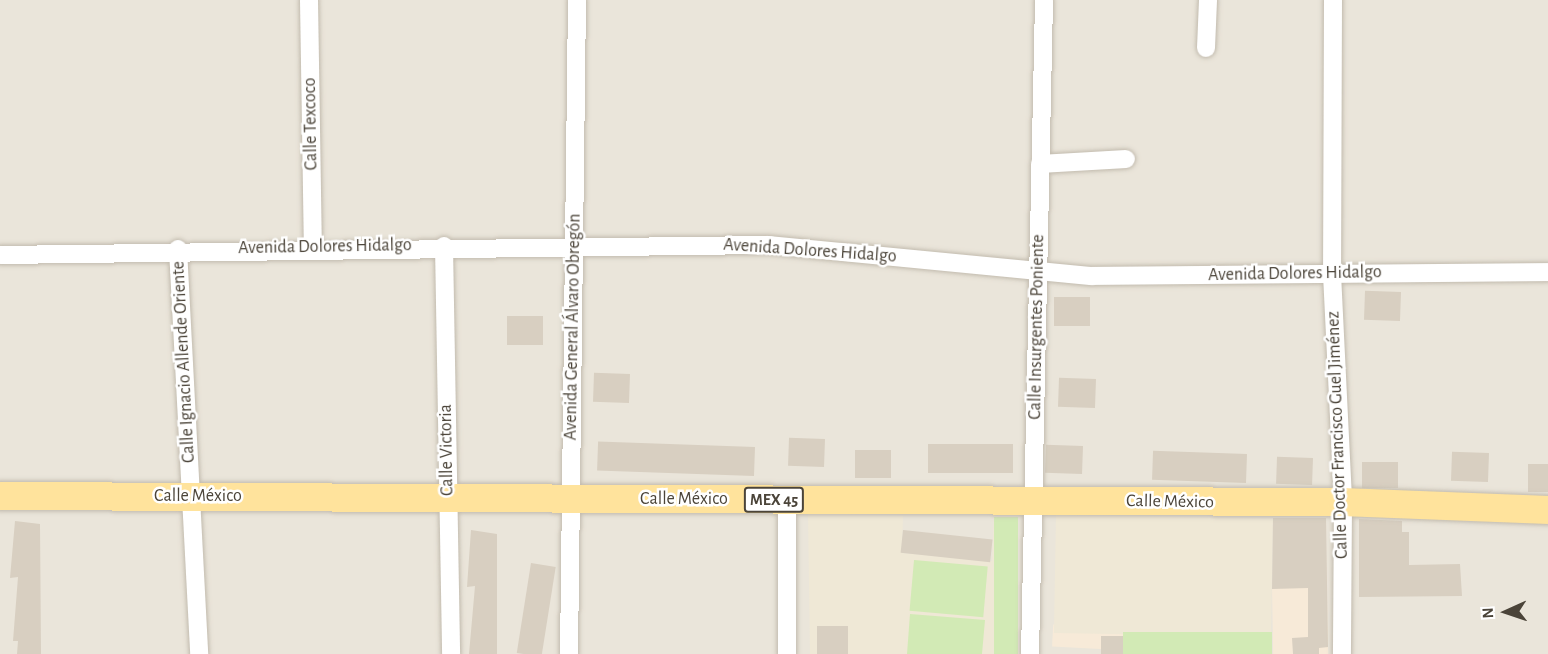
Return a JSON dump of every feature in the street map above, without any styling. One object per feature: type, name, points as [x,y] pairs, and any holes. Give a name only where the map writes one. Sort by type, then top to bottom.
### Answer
[{"type":"main road","name":"Calle México","points":[[0,496],[448,496],[1342,502],[1548,510]]},
{"type":"street","name":"Calle Texcoco","points":[[309,0],[313,248]]},
{"type":"street","name":"Avenida General Álvaro Obregón","points":[[569,654],[569,498],[577,0]]},
{"type":"street","name":"Calle Insurgentes Poniente","points":[[1030,654],[1044,0]]},
{"type":"street","points":[[1206,48],[1208,0]]},
{"type":"street","name":"Calle Doctor Francisco Guel Jiménez","points":[[1333,0],[1332,274],[1342,502],[1342,654]]},
{"type":"street","points":[[1040,164],[1126,159]]},
{"type":"street","name":"Avenida Dolores Hidalgo","points":[[0,255],[178,249],[768,244],[1038,270],[1126,276],[1548,272]]},
{"type":"street","name":"Calle Victoria","points":[[444,246],[451,654]]},
{"type":"street","name":"Calle Ignacio Allende Oriente","points":[[178,249],[200,654]]},
{"type":"street","points":[[787,500],[787,654]]},
{"type":"shaded area","points":[[0,0],[1548,0],[1548,654],[0,654]]},
{"type":"shaded area","points":[[808,513],[903,516],[902,553],[992,561],[994,517],[1018,517],[1015,654],[810,654]]},
{"type":"shaded area","points":[[1056,515],[1273,519],[1271,637],[1054,633]]},
{"type":"shaded area","points":[[1327,587],[1328,654],[1273,654],[1272,588]]},
{"type":"shaded area","points":[[1053,624],[1198,632],[1197,654],[1052,646]]},
{"type":"green space","points":[[994,517],[1018,517],[1018,654],[994,654]]},
{"type":"green space","points":[[914,560],[988,566],[983,617],[910,611]]},
{"type":"green space","points":[[910,614],[985,620],[982,654],[907,654]]},
{"type":"green space","points":[[1123,632],[1272,632],[1272,654],[1123,654]]},
{"type":"building","points":[[1365,291],[1401,292],[1400,321],[1364,320]]},
{"type":"building","points":[[1054,297],[1090,297],[1090,326],[1054,326]]},
{"type":"building","points":[[507,316],[543,316],[543,345],[507,345]]},
{"type":"building","points":[[594,373],[630,374],[629,403],[593,402]]},
{"type":"building","points":[[1059,378],[1096,379],[1095,408],[1058,407]]},
{"type":"building","points":[[789,438],[825,439],[824,467],[788,466]]},
{"type":"building","points":[[598,442],[755,447],[754,476],[597,471]]},
{"type":"building","points":[[928,444],[1013,444],[1013,473],[928,473]]},
{"type":"building","points":[[1046,445],[1083,446],[1082,474],[1045,473]]},
{"type":"building","points":[[855,450],[891,450],[891,478],[855,478]]},
{"type":"building","points":[[1153,451],[1247,454],[1246,483],[1152,480]]},
{"type":"building","points":[[1452,452],[1489,453],[1488,482],[1451,481]]},
{"type":"building","points":[[1277,457],[1313,458],[1312,485],[1276,484]]},
{"type":"building","points":[[1362,462],[1398,462],[1398,488],[1362,488]]},
{"type":"building","points":[[1528,464],[1548,464],[1548,492],[1528,492]]},
{"type":"building","points":[[1273,518],[1326,518],[1328,647],[1319,648],[1319,654],[1293,654],[1292,638],[1308,637],[1308,588],[1272,589]]},
{"type":"building","points":[[1359,519],[1402,521],[1402,532],[1409,532],[1409,565],[1460,564],[1462,596],[1359,597]]},
{"type":"building","points":[[15,521],[40,524],[41,654],[17,654],[18,641],[13,641],[18,577],[10,578]]},
{"type":"building","points":[[471,530],[497,534],[497,654],[469,654],[475,586],[467,587]]},
{"type":"building","points":[[903,530],[993,539],[990,562],[901,553]]},
{"type":"building","points":[[531,563],[556,567],[542,654],[517,653]]},
{"type":"building","points":[[817,626],[848,626],[848,654],[817,654]]},
{"type":"building","points":[[1101,636],[1123,636],[1123,654],[1101,654]]}]
